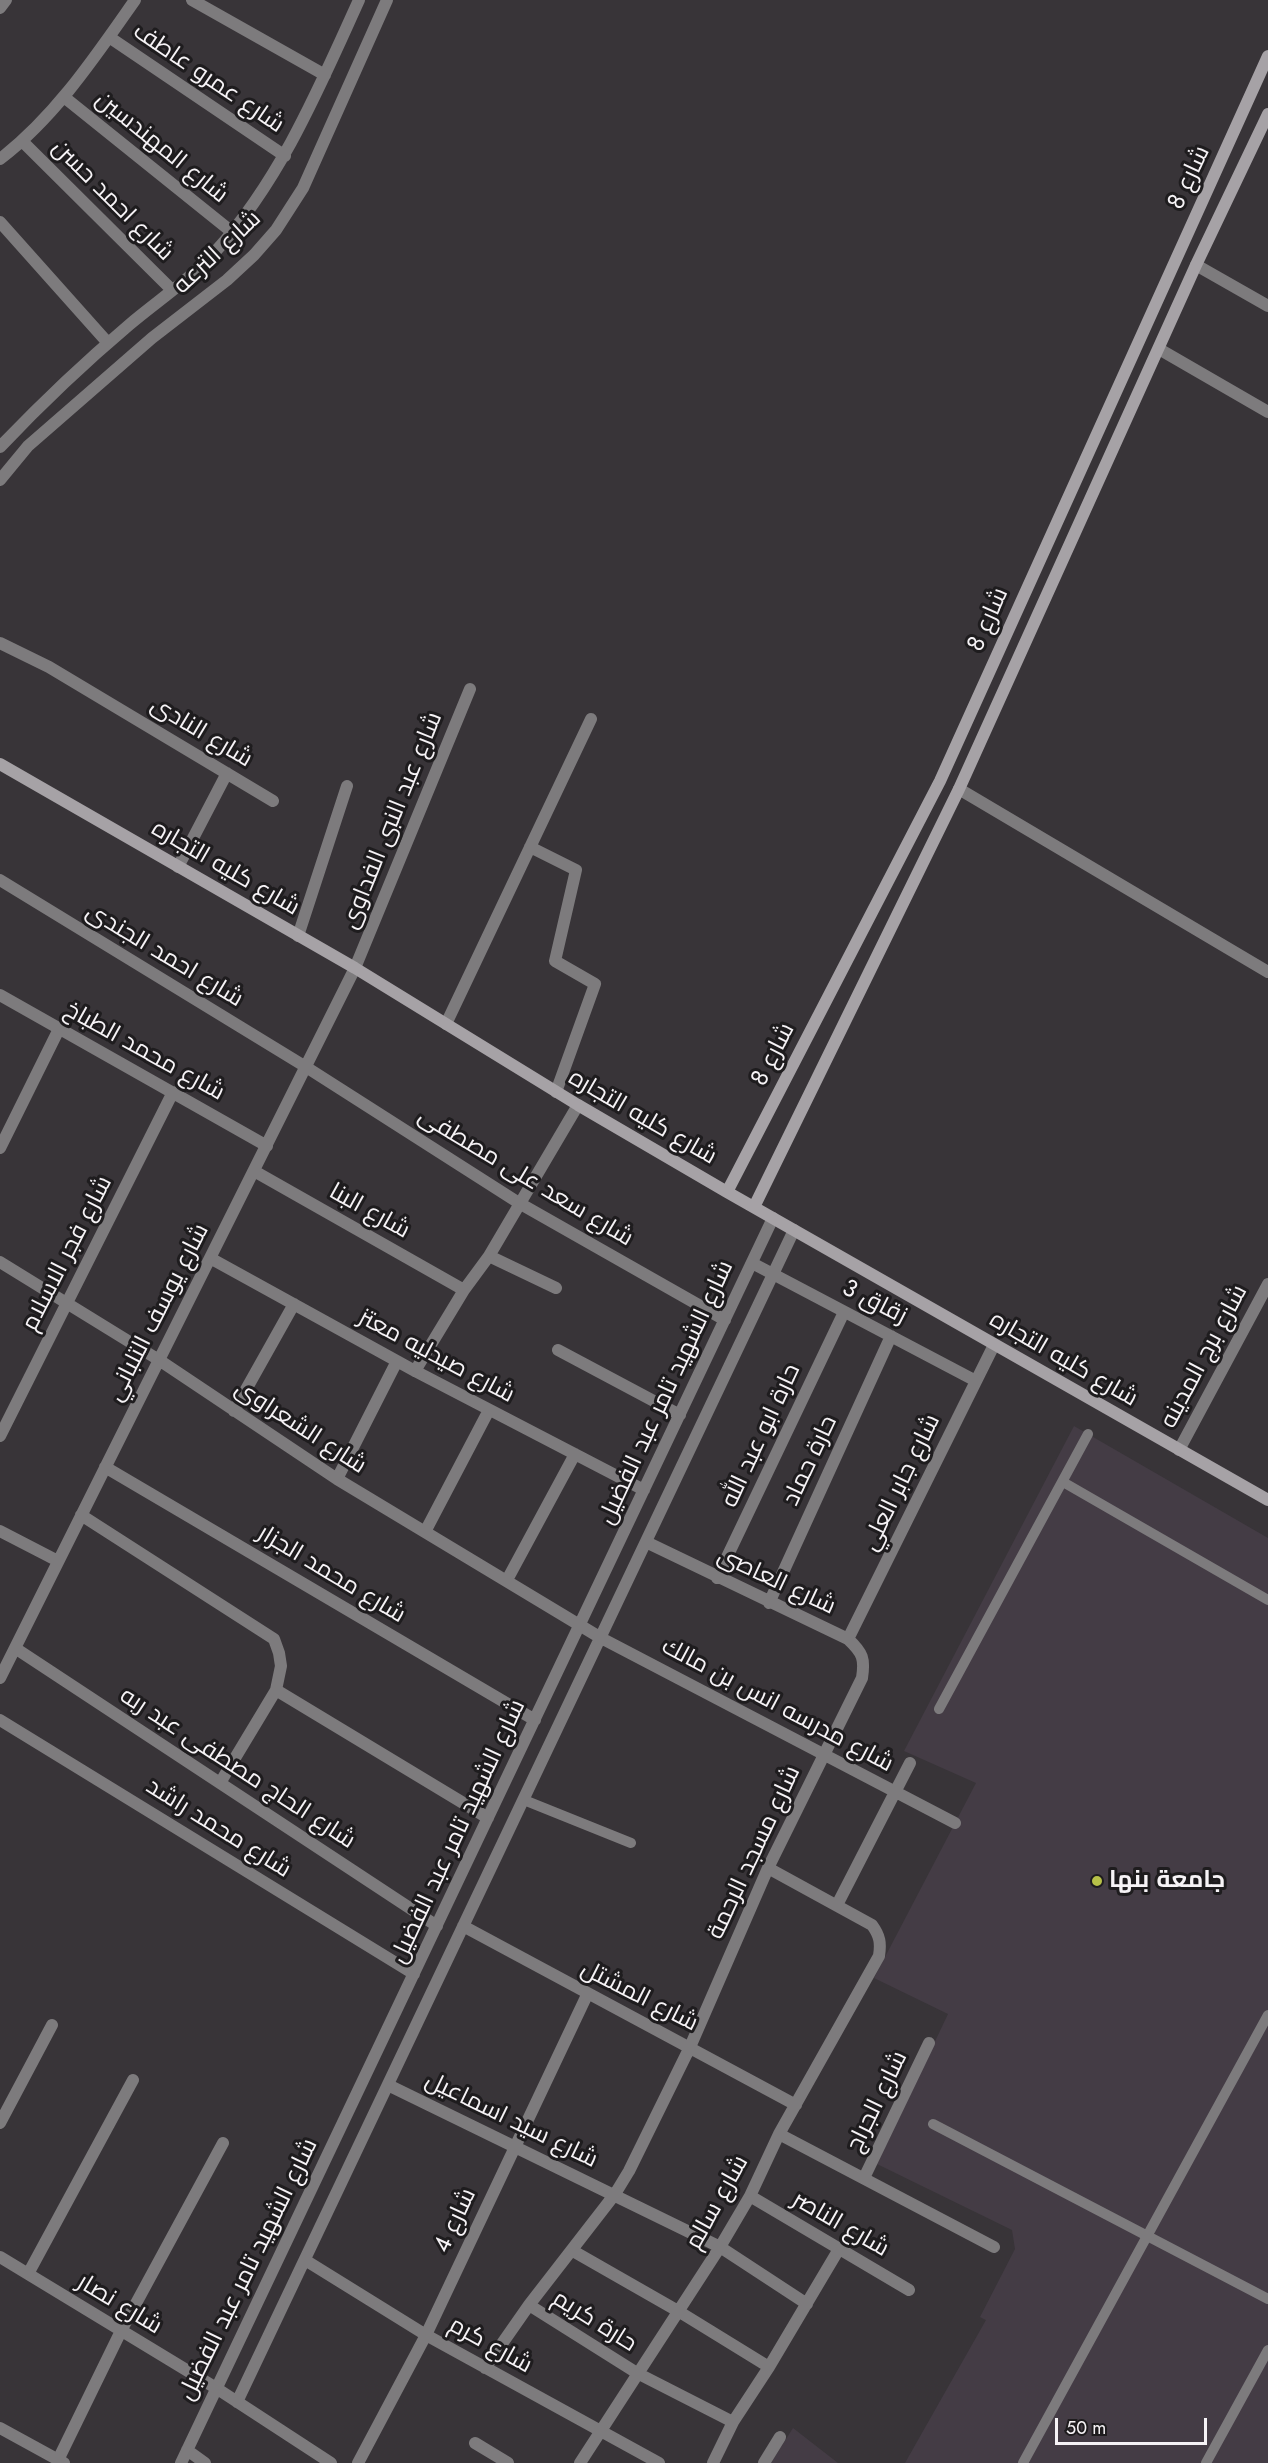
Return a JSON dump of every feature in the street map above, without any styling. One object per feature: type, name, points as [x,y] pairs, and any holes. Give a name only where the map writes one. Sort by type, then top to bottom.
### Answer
[{"type":"street","points":[[0,8],[6,0]]},
{"type":"street","points":[[0,159],[23,142],[64,97],[135,0]]},
{"type":"street","points":[[192,0],[325,75]]},
{"type":"street","name":"شارع الترعه","points":[[0,447],[108,343],[214,254],[261,196],[285,156],[359,0]]},
{"type":"street","name":"شارع الترعه","points":[[0,480],[28,446],[152,338],[227,280],[276,230],[303,188],[387,0]]},
{"type":"street","name":"شارع عمرو عاطف","points":[[109,37],[285,156]]},
{"type":"street","name":"شارع 8","points":[[727,1192],[940,781],[1268,56]]},
{"type":"street","name":"شارع المهندسين","points":[[64,97],[232,232]]},
{"type":"street","name":"شارع 8","points":[[755,1205],[959,789],[1196,265],[1266,122]]},
{"type":"street","name":"شارع احمد حسن","points":[[23,142],[171,290]]},
{"type":"street","points":[[1217,170],[1236,181]]},
{"type":"street","points":[[0,222],[108,343]]},
{"type":"street","points":[[1196,265],[1268,306]]},
{"type":"street","points":[[1159,349],[1268,412]]},
{"type":"street","name":"شارع النادى","points":[[0,643],[49,667],[108,701],[273,801]]},
{"type":"street","points":[[983,684],[1003,693]]},
{"type":"street","name":"شارع عبد النبى الفداوى","points":[[356,968],[470,689]]},
{"type":"street","points":[[446,1024],[591,719]]},
{"type":"street","name":"شارع كليه التجاره","points":[[0,764],[356,968],[556,1092],[727,1192],[755,1205],[794,1230],[1268,1500]]},
{"type":"street","points":[[178,867],[227,773]]},
{"type":"street","points":[[298,936],[347,786]]},
{"type":"street","points":[[959,789],[1268,972]]},
{"type":"street","points":[[530,847],[576,870],[555,961],[595,984],[556,1092]]},
{"type":"street","name":"شارع احمد الجندى","points":[[0,880],[306,1067]]},
{"type":"street","name":"شارع يوسف التلباني","points":[[0,1678],[356,968]]},
{"type":"street","name":"شارع محمد الطباخ","points":[[0,995],[267,1146]]},
{"type":"street","points":[[0,1148],[59,1029]]},
{"type":"street","name":"شارع سعد على مصطفى","points":[[306,1067],[519,1203],[725,1320]]},
{"type":"street","name":"شارع فجر الاسلام","points":[[0,1436],[173,1092]]},
{"type":"street","points":[[415,1371],[464,1290],[489,1256],[578,1105]]},
{"type":"street","name":"شارع البنا","points":[[254,1171],[464,1290]]},
{"type":"street","name":"شارع الشهيد تامر عبد الفضيل","points":[[181,2463],[774,1218]]},
{"type":"street","name":"شارع الشهيد تامر عبد الفضيل","points":[[237,2402],[794,1230]]},
{"type":"street","points":[[489,1256],[556,1288]]},
{"type":"street","name":"شارع صيدليه معتز","points":[[210,1258],[415,1371],[644,1490]]},
{"type":"street","name":"شارع الشعراوى","points":[[0,1262],[159,1360],[337,1479],[426,1530],[580,1625]]},
{"type":"street","name":"زقاق 3","points":[[752,1263],[976,1381]]},
{"type":"street","name":"شارع برج المدينه","points":[[1179,1450],[1268,1284]]},
{"type":"street","points":[[234,1411],[294,1304]]},
{"type":"street","name":"حارة ابو عبد الله","points":[[717,1578],[844,1312]]},
{"type":"street","name":"حارة حماد","points":[[769,1603],[891,1336]]},
{"type":"street","name":"شارع جابر العلي","points":[[848,1640],[994,1345]]},
{"type":"street","points":[[558,1350],[680,1415]]},
{"type":"street","points":[[337,1479],[397,1361]]},
{"type":"street","points":[[426,1530],[489,1410]]},
{"type":"street","points":[[507,1580],[575,1454]]},
{"type":"street","name":"شارع محمد الجزار","points":[[105,1467],[535,1720]]},
{"type":"street","points":[[81,1515],[274,1639],[281,1666],[276,1690],[220,1783]]},
{"type":"street","points":[[0,1531],[58,1561]]},
{"type":"street","name":"شارع العاصى","points":[[646,1542],[848,1640],[860,1651],[864,1665],[862,1678]]},
{"type":"street","name":"شارع مدرسه انس بن مالك","points":[[580,1625],[955,1823]]},
{"type":"street","name":"شارع الحاج مصطفى عبد ربه","points":[[15,1648],[437,1926]]},
{"type":"street","name":"شارع مسجد الرحمة","points":[[484,2368],[529,2306],[573,2252],[629,2171],[690,2047],[768,1868],[862,1678]]},
{"type":"street","points":[[276,1690],[488,1818]]},
{"type":"street","name":"شارع محمد راشد","points":[[0,1720],[414,1974]]},
{"type":"street","points":[[768,1868],[837,1905],[910,1763]]},
{"type":"street","name":"شارع سالم","points":[[580,2463],[720,2247],[750,2196],[779,2134],[879,1956],[881,1945],[879,1934],[872,1925],[837,1905]]},
{"type":"street","name":"شارع المشتل","points":[[463,1926],[587,1995],[690,2047],[796,2105]]},
{"type":"street","name":"شارع 4","points":[[358,2463],[426,2335],[587,1995]]},
{"type":"street","points":[[0,2123],[52,2025]]},
{"type":"street","name":"شارع الجراج","points":[[864,2178],[929,2043]]},
{"type":"street","points":[[28,2274],[133,2080]]},
{"type":"street","name":"شارع سيد اسماعيل","points":[[388,2085],[720,2247],[807,2304]]},
{"type":"street","points":[[779,2134],[994,2247]]},
{"type":"street","points":[[0,2428],[61,2461],[121,2331],[223,2143]]},
{"type":"street","name":"شارع الناصر","points":[[750,2196],[909,2289]]},
{"type":"street","points":[[713,2463],[734,2422],[770,2367],[839,2249]]},
{"type":"street","points":[[573,2252],[678,2311],[770,2367]]},
{"type":"street","name":"شارع نصار","points":[[0,2258],[216,2388],[331,2463]]},
{"type":"street","name":"شارع كرم","points":[[305,2260],[426,2335],[660,2463]]},
{"type":"street","name":"حارة كريم","points":[[529,2306],[637,2373],[734,2422]]},
{"type":"street","points":[[764,2463],[780,2437]]},
{"type":"street","points":[[474,2443],[508,2463]]},
{"type":"street","points":[[187,2450],[205,2463]]},
{"type":"lane","points":[[939,1710],[1088,1434]]},
{"type":"lane","points":[[1063,1482],[1268,1600]]},
{"type":"lane","points":[[524,1800],[631,1843]]},
{"type":"lane","points":[[1023,2463],[1268,2015]]},
{"type":"lane","points":[[933,2124],[1268,2299]]},
{"type":"lane","points":[[1206,2463],[1268,2350]]},
{"type":"shaded area","name":"جامعة بنها","points":[[1074,1426],[1268,1538],[1268,2463],[905,2463],[986,2320],[980,2317],[1015,2249],[1012,2230],[877,2164],[948,2014],[874,1978],[976,1783],[904,1751]]},
{"type":"shaded area","points":[[793,2428],[838,2463],[771,2463]]},
{"type":"place","name":"جامعة بنها","points":[[1097,1881]]}]
